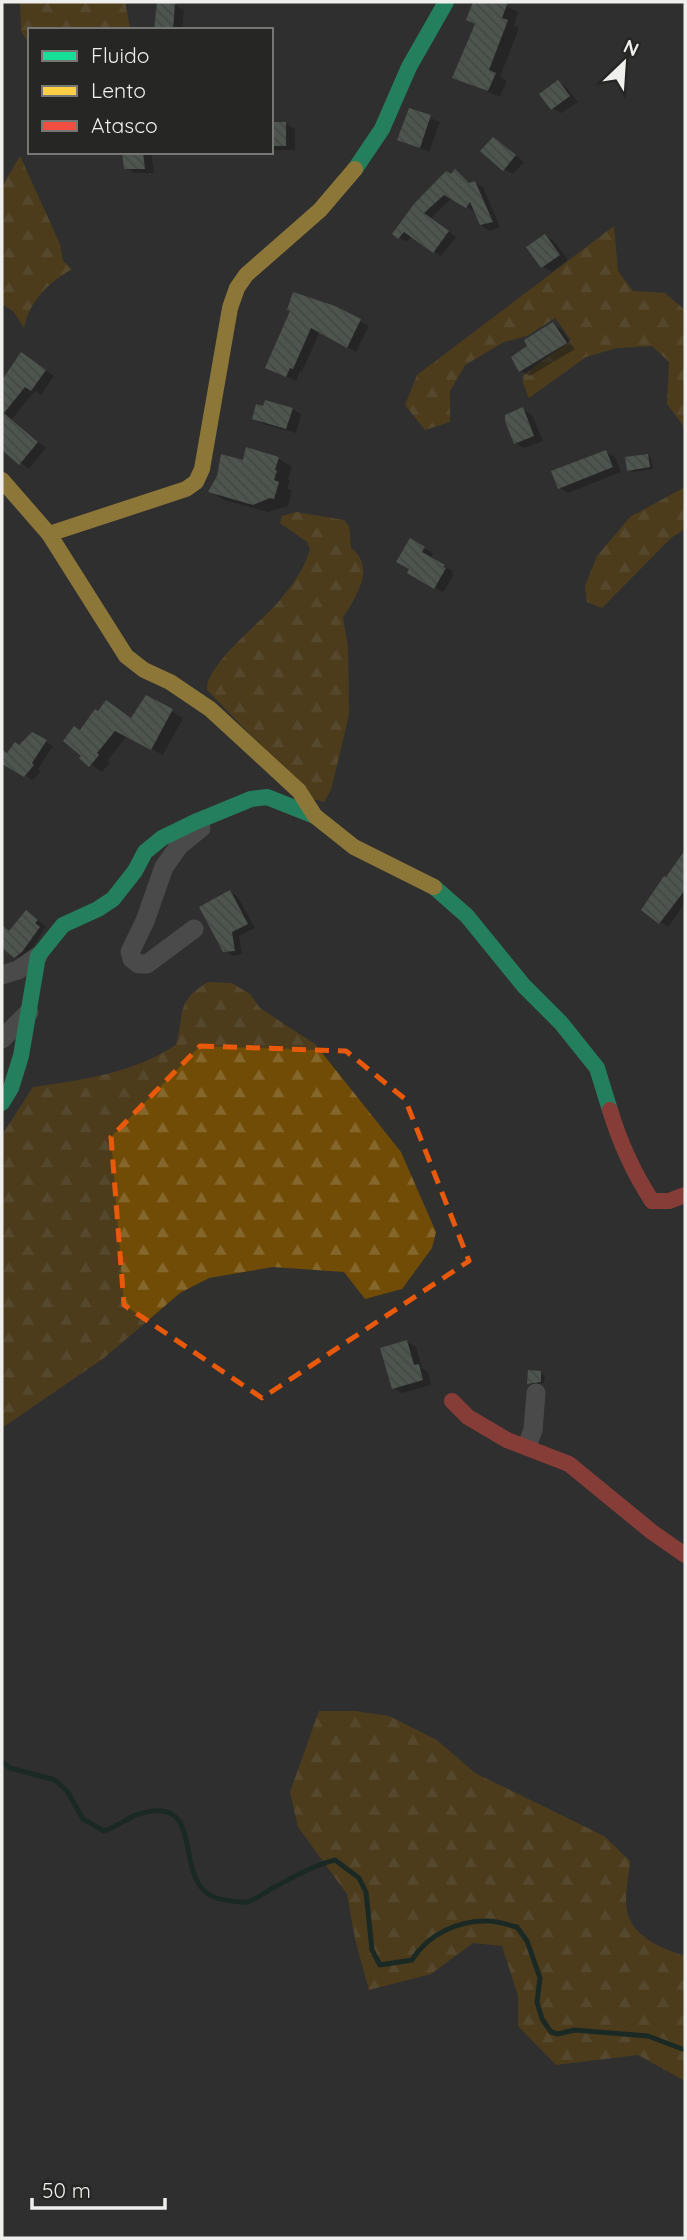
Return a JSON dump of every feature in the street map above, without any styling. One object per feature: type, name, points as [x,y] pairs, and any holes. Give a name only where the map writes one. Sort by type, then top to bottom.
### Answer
[{"type":"street","points":[[50,534],[133,508],[186,489],[196,482],[202,469],[230,308],[237,288],[246,275],[304,225],[348,180],[382,129],[409,67],[446,2]]},
{"type":"street","points":[[2,480],[50,534],[126,656],[144,670],[170,682],[210,709],[299,792],[314,816]]},
{"type":"street","points":[[2,975],[18,970],[38,956],[63,925],[113,900],[135,871],[145,852],[162,838],[251,799],[267,797],[314,816],[354,847],[437,888],[467,916],[524,986],[561,1023],[597,1068],[619,1141],[637,1179],[652,1201],[669,1201],[685,1195]]},
{"type":"street","points":[[194,929],[147,964],[132,960],[130,952],[145,921],[164,867],[179,846],[211,817]]},
{"type":"street","points":[[2,1103],[11,1088],[18,1067],[38,956]]},
{"type":"street","points":[[2,1039],[30,1011]]},
{"type":"street","points":[[527,1447],[533,1430],[536,1393]]},
{"type":"street","points":[[452,1401],[468,1417],[497,1435],[569,1464],[652,1532],[685,1555]]},
{"type":"highlighted area","points":[[200,1046],[346,1051],[405,1099],[469,1261],[262,1398],[124,1305],[111,1137]]},
{"type":"green space","points":[[20,2],[125,2],[130,27],[28,28],[28,42],[21,31]]},
{"type":"green space","points":[[20,156],[60,244],[63,261],[72,269],[41,293],[24,328],[14,312],[2,304],[2,186]]},
{"type":"green space","points":[[614,226],[618,271],[633,291],[665,293],[685,310],[685,438],[682,424],[667,404],[669,362],[652,346],[617,348],[586,357],[529,398],[523,375],[571,340],[555,318],[527,336],[504,342],[465,365],[450,391],[450,422],[425,430],[405,405],[417,375]]},
{"type":"green space","points":[[685,487],[685,529],[671,538],[602,608],[587,602],[585,586],[597,556],[630,517]]},
{"type":"green space","points":[[296,512],[344,520],[349,526],[351,548],[359,556],[363,573],[358,592],[343,618],[348,647],[349,715],[331,790],[324,802],[313,799],[207,690],[215,668],[280,600],[305,563],[310,549],[307,542],[280,523],[282,516]]},
{"type":"green space","points":[[208,982],[232,983],[250,994],[260,1008],[315,1044],[401,1152],[436,1232],[432,1248],[402,1289],[365,1299],[344,1272],[273,1267],[209,1278],[180,1293],[104,1358],[2,1428],[2,1135],[33,1087],[125,1069],[160,1055],[176,1045],[186,1002]]},
{"type":"green space","points":[[319,1711],[355,1711],[389,1716],[437,1740],[475,1773],[604,1836],[630,1861],[626,1899],[630,1920],[650,1941],[685,1956],[685,2081],[638,2055],[556,2065],[518,2026],[518,1996],[502,1946],[473,1943],[431,1974],[369,1990],[355,1939],[347,1894],[298,1827],[290,1792]]},
{"type":"building","points":[[157,2],[175,3],[173,28],[154,28]]},
{"type":"building","points":[[473,2],[508,2],[502,18],[508,20],[489,70],[496,73],[488,91],[452,78],[475,24],[466,20]]},
{"type":"building","points":[[558,80],[570,96],[551,110],[539,94]]},
{"type":"building","points":[[409,108],[431,115],[420,148],[397,140]]},
{"type":"building","points":[[273,122],[286,122],[286,146],[273,146]]},
{"type":"building","points":[[493,137],[516,155],[503,171],[480,151]]},
{"type":"building","points":[[122,154],[143,154],[145,169],[124,169]]},
{"type":"building","points":[[455,169],[469,183],[475,181],[493,222],[480,225],[470,202],[466,208],[444,195],[424,213],[449,231],[433,253],[404,232],[398,239],[392,234],[414,204],[446,171],[451,174]]},
{"type":"building","points":[[545,234],[560,255],[541,268],[526,247]]},
{"type":"building","points":[[293,292],[335,306],[361,319],[347,348],[311,328],[293,369],[290,368],[286,377],[265,368],[290,311],[287,310]]},
{"type":"building","points":[[553,322],[567,343],[519,372],[511,357],[527,346],[524,340]]},
{"type":"building","points":[[21,352],[46,370],[31,391],[25,387],[4,413],[38,442],[19,465],[2,450],[2,380]]},
{"type":"building","points":[[265,400],[293,408],[286,429],[252,419],[256,404],[263,406]]},
{"type":"building","points":[[523,407],[534,436],[514,444],[505,415]]},
{"type":"building","points":[[246,447],[279,457],[274,480],[279,482],[274,499],[253,505],[208,492],[217,476],[221,454],[243,460]]},
{"type":"building","points":[[606,450],[613,467],[558,489],[551,471]]},
{"type":"building","points":[[648,454],[650,467],[627,471],[625,457]]},
{"type":"building","points":[[410,538],[425,547],[422,552],[445,565],[443,567],[446,568],[434,589],[407,573],[409,569],[396,562]]},
{"type":"building","points":[[146,695],[173,709],[151,750],[115,731],[89,767],[79,758],[81,756],[63,741],[74,726],[80,730],[95,709],[98,711],[106,700],[131,718]]},
{"type":"building","points":[[32,732],[47,740],[32,763],[34,765],[24,777],[2,764],[2,750],[7,753],[15,742],[19,745]]},
{"type":"building","points":[[685,850],[685,890],[659,924],[641,910]]},
{"type":"building","points":[[230,890],[248,924],[232,932],[235,951],[223,952],[199,907]]},
{"type":"building","points":[[26,910],[38,920],[35,923],[40,927],[22,952],[14,958],[2,948],[2,925],[9,931]]},
{"type":"building","points":[[407,1340],[414,1365],[419,1364],[423,1380],[392,1389],[380,1348]]},
{"type":"building","points":[[528,1370],[541,1371],[541,1382],[527,1384]]},
{"type":"waterway","points":[[2,1762],[10,1768],[55,1780],[67,1791],[83,1819],[104,1831],[145,1812],[170,1813],[179,1822],[185,1835],[198,1883],[208,1894],[226,1900],[250,1901],[302,1873],[335,1860],[359,1878],[366,1892],[372,1950],[380,1965],[412,1960],[435,1936],[456,1926],[492,1921],[517,1927],[527,1941],[540,1978],[537,2002],[542,2019],[551,2032],[558,2034],[574,2030],[648,2036],[685,2050]]},
{"type":"traffic: fast","points":[[355,169],[382,129],[409,67],[446,2]]},
{"type":"traffic: fast","points":[[2,1103],[11,1088],[21,1056],[38,956],[63,925],[113,899],[135,871],[145,852],[162,838],[195,822],[251,799],[267,797],[315,816]]},
{"type":"traffic: fast","points":[[434,887],[467,916],[524,986],[561,1023],[597,1068],[610,1110]]},
{"type":"traffic: slow","points":[[49,534],[186,489],[196,482],[202,469],[230,308],[237,288],[246,275],[320,210],[355,169]]},
{"type":"traffic: slow","points":[[2,480],[49,534],[126,656],[144,670],[170,682],[210,709],[299,791],[315,816],[354,847],[434,887]]},
{"type":"traffic: jam","points":[[610,1110],[628,1157],[652,1201],[669,1201],[685,1195]]},
{"type":"traffic: jam","points":[[452,1401],[468,1417],[507,1440],[569,1464],[652,1532],[685,1555]]}]
